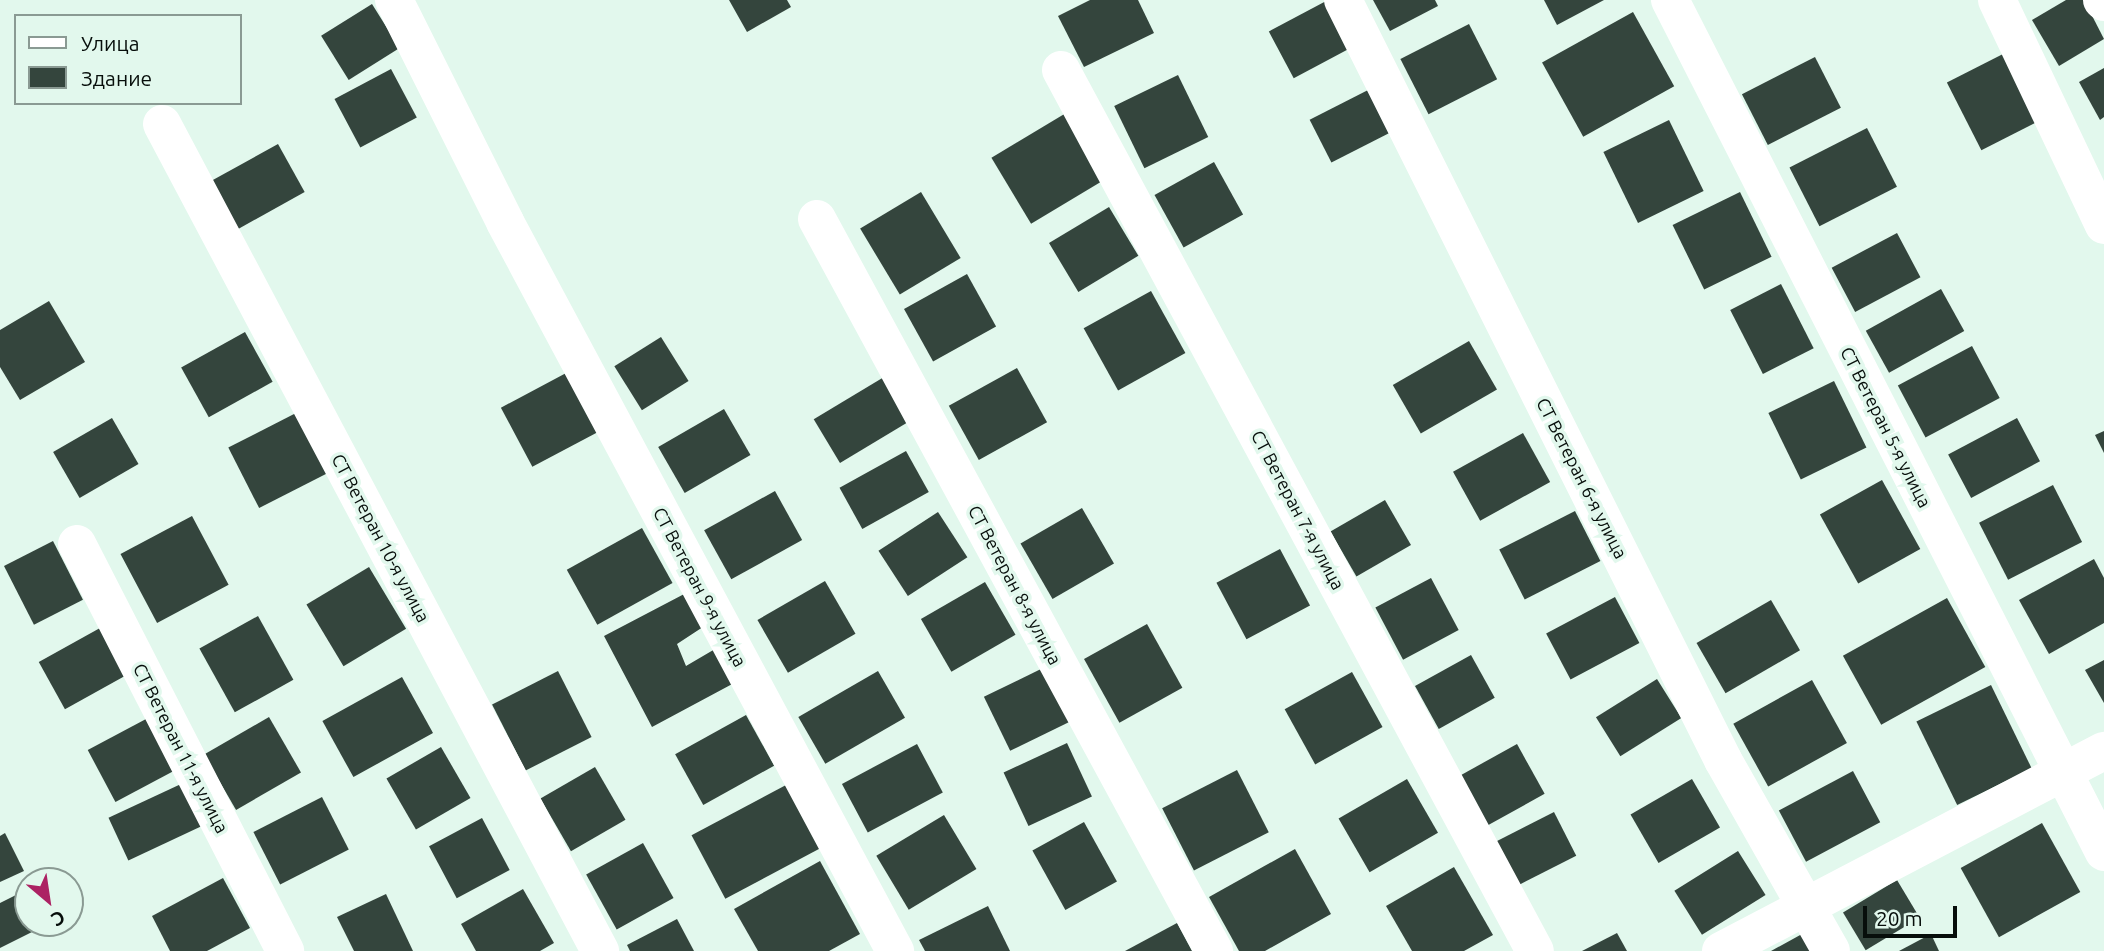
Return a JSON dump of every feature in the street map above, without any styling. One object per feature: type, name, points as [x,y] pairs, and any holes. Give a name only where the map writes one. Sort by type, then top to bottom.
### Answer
[{"type":"street","name":"СТ Ветеран 9-я улица","points":[[394,0],[505,222],[895,951]]},
{"type":"street","name":"СТ Ветеран 6-я улица","points":[[1343,0],[1723,760],[1831,951]]},
{"type":"street","name":"СТ Ветеран 5-я улица","points":[[1670,0],[2104,852]]},
{"type":"street","points":[[1997,0],[2104,225]]},
{"type":"street","name":"СТ Ветеран 7-я улица","points":[[1061,70],[1535,951]]},
{"type":"street","name":"СТ Ветеран 10-я улица","points":[[162,124],[600,951]]},
{"type":"street","name":"СТ Ветеран 8-я улица","points":[[817,219],[1214,951]]},
{"type":"street","name":"СТ Ветеран 11-я улица","points":[[77,544],[285,951]]},
{"type":"street","points":[[1721,951],[2104,751]]},
{"type":"building","points":[[729,0],[787,0],[791,7],[747,32]]},
{"type":"building","points":[[1090,0],[1138,0],[1154,33],[1084,67],[1058,16]]},
{"type":"building","points":[[1328,0],[1353,47],[1294,78],[1269,31]]},
{"type":"building","points":[[1373,0],[1435,0],[1438,6],[1390,31]]},
{"type":"building","points":[[1544,0],[1604,0],[1557,25]]},
{"type":"building","points":[[2066,0],[2084,0],[2104,39],[2059,66],[2032,20]]},
{"type":"building","points":[[372,4],[400,48],[349,80],[321,36]]},
{"type":"building","points":[[1633,12],[1674,86],[1583,137],[1542,62]]},
{"type":"building","points":[[1469,24],[1497,79],[1429,114],[1400,59]]},
{"type":"building","points":[[2003,54],[2038,122],[1981,150],[1947,83]]},
{"type":"building","points":[[1815,57],[1841,108],[1768,145],[1742,94]]},
{"type":"building","points":[[2104,68],[2104,117],[2100,120],[2079,82]]},
{"type":"building","points":[[391,69],[417,118],[360,148],[334,99]]},
{"type":"building","points":[[1178,75],[1208,137],[1144,168],[1114,106]]},
{"type":"building","points":[[1372,88],[1394,131],[1331,163],[1310,120]]},
{"type":"building","points":[[1066,113],[1106,179],[1031,224],[991,158]]},
{"type":"building","points":[[1669,120],[1704,191],[1638,223],[1603,152]]},
{"type":"building","points":[[1867,128],[1897,187],[1819,226],[1789,167]]},
{"type":"building","points":[[278,144],[305,192],[238,229],[212,181]]},
{"type":"building","points":[[1214,162],[1243,214],[1184,247],[1155,195]]},
{"type":"building","points":[[921,192],[961,258],[900,295],[860,229]]},
{"type":"building","points":[[1740,192],[1772,257],[1704,290],[1673,225]]},
{"type":"building","points":[[1109,207],[1138,256],[1078,292],[1049,243]]},
{"type":"building","points":[[1897,233],[1920,277],[1855,312],[1832,268]]},
{"type":"building","points":[[967,274],[996,326],[933,361],[904,309]]},
{"type":"building","points":[[1781,284],[1814,348],[1763,374],[1730,310]]},
{"type":"building","points":[[1941,289],[1964,331],[1889,373],[1866,331]]},
{"type":"building","points":[[1151,291],[1185,353],[1118,390],[1084,328]]},
{"type":"building","points":[[49,301],[85,362],[20,400],[0,367],[0,330]]},
{"type":"building","points":[[245,332],[273,382],[209,417],[181,367]]},
{"type":"building","points":[[661,337],[689,381],[642,410],[614,366]]},
{"type":"building","points":[[1469,341],[1497,389],[1421,433],[1393,385]]},
{"type":"building","points":[[1972,346],[2000,398],[1926,438],[1898,385]]},
{"type":"building","points":[[1017,368],[1047,422],[979,460],[949,406]]},
{"type":"building","points":[[568,372],[599,431],[532,467],[501,408]]},
{"type":"building","points":[[884,377],[910,421],[840,463],[814,419]]},
{"type":"building","points":[[1834,381],[1866,448],[1801,480],[1768,413]]},
{"type":"building","points":[[724,409],[750,455],[685,493],[658,447]]},
{"type":"building","points":[[296,413],[327,474],[259,508],[228,448]]},
{"type":"building","points":[[112,418],[138,464],[80,498],[53,452]]},
{"type":"building","points":[[2017,418],[2040,461],[1971,498],[1948,455]]},
{"type":"building","points":[[2104,431],[2104,453],[2095,435]]},
{"type":"building","points":[[1523,433],[1550,482],[1480,521],[1453,472]]},
{"type":"building","points":[[906,451],[929,492],[862,529],[840,488]]},
{"type":"building","points":[[1882,480],[1920,549],[1858,584],[1820,514]]},
{"type":"building","points":[[2053,485],[2082,542],[2008,580],[1979,523]]},
{"type":"building","points":[[775,491],[802,540],[731,579],[704,530]]},
{"type":"building","points":[[1385,500],[1411,545],[1356,577],[1330,532]]},
{"type":"building","points":[[1082,508],[1114,563],[1053,599],[1021,544]]},
{"type":"building","points":[[1575,511],[1600,561],[1525,599],[1499,550]]},
{"type":"building","points":[[938,512],[967,557],[908,596],[878,551]]},
{"type":"building","points":[[192,516],[229,585],[157,623],[120,554]]},
{"type":"building","points":[[642,528],[673,583],[597,625],[567,570]]},
{"type":"building","points":[[53,541],[83,600],[34,625],[4,566]]},
{"type":"building","points":[[1280,549],[1310,606],[1246,639],[1216,583]]},
{"type":"building","points":[[2094,559],[2104,578],[2104,623],[2049,654],[2019,600]]},
{"type":"building","points":[[369,567],[406,629],[344,666],[306,605]]},
{"type":"building","points":[[1431,578],[1459,630],[1403,660],[1375,608]]},
{"type":"building","points":[[825,581],[856,634],[788,673],[757,620]]},
{"type":"building","points":[[985,582],[1016,635],[951,672],[921,619]]},
{"type":"building","points":[[688,592],[706,625],[677,644],[686,666],[715,649],[736,682],[652,727],[604,636]]},
{"type":"building","points":[[1615,597],[1639,643],[1571,680],[1546,634]]},
{"type":"building","points":[[1947,598],[1985,667],[1881,725],[1843,656]]},
{"type":"building","points":[[1771,600],[1800,650],[1726,693],[1697,643]]},
{"type":"building","points":[[258,616],[293,680],[235,712],[199,648]]},
{"type":"building","points":[[1147,624],[1182,688],[1119,723],[1084,659]]},
{"type":"building","points":[[100,628],[126,675],[65,709],[39,662]]},
{"type":"building","points":[[1471,655],[1495,698],[1439,729],[1415,686]]},
{"type":"building","points":[[2104,660],[2104,703],[2085,670]]},
{"type":"building","points":[[1045,667],[1071,721],[1010,751],[984,697]]},
{"type":"building","points":[[558,671],[592,737],[526,771],[492,705]]},
{"type":"building","points":[[878,671],[905,718],[825,764],[798,717]]},
{"type":"building","points":[[1352,672],[1383,727],[1315,764],[1285,709]]},
{"type":"building","points":[[402,677],[433,733],[353,777],[322,721]]},
{"type":"building","points":[[1657,679],[1681,718],[1620,756],[1596,717]]},
{"type":"building","points":[[1812,680],[1847,743],[1768,787],[1733,724]]},
{"type":"building","points":[[1991,685],[2032,769],[1957,805],[1916,721]]},
{"type":"building","points":[[746,715],[774,766],[703,805],[675,754]]},
{"type":"building","points":[[269,717],[301,772],[236,810],[204,754]]},
{"type":"building","points":[[146,719],[174,771],[115,802],[88,750]]},
{"type":"building","points":[[1067,743],[1092,796],[1028,826],[1004,773]]},
{"type":"building","points":[[917,744],[943,793],[868,832],[842,784]]},
{"type":"building","points":[[1517,744],[1545,794],[1484,827],[1457,777]]},
{"type":"building","points":[[441,747],[470,798],[416,830],[386,778]]},
{"type":"building","points":[[595,767],[626,820],[571,851],[540,798]]},
{"type":"building","points":[[1237,770],[1269,832],[1194,871],[1162,808]]},
{"type":"building","points":[[1853,771],[1880,822],[1806,862],[1779,810]]},
{"type":"building","points":[[1407,779],[1438,833],[1370,872],[1339,819]]},
{"type":"building","points":[[1692,779],[1720,827],[1659,863],[1631,814]]},
{"type":"building","points":[[181,784],[201,827],[128,860],[108,818]]},
{"type":"building","points":[[786,785],[820,849],[725,899],[692,835]]},
{"type":"building","points":[[322,797],[349,850],[280,885],[253,832]]},
{"type":"building","points":[[1554,812],[1576,856],[1518,885],[1496,842]]},
{"type":"building","points":[[944,815],[976,869],[909,910],[876,856]]},
{"type":"building","points":[[482,818],[510,870],[457,898],[429,846]]},
{"type":"building","points":[[1084,822],[1117,881],[1065,910],[1032,851]]},
{"type":"building","points":[[2042,823],[2080,892],[1999,937],[1961,868]]},
{"type":"building","points":[[5,833],[22,867],[14,867],[14,876],[0,882],[0,836]]},
{"type":"building","points":[[643,843],[674,898],[617,930],[586,875]]},
{"type":"building","points":[[1295,849],[1331,914],[1265,951],[1239,951],[1209,897]]},
{"type":"building","points":[[1738,851],[1766,895],[1702,935],[1674,891]]},
{"type":"building","points":[[820,861],[860,934],[829,951],[758,951],[734,909]]},
{"type":"building","points":[[1454,867],[1493,935],[1464,951],[1412,951],[1386,906]]},
{"type":"building","points":[[223,878],[250,928],[207,951],[170,951],[152,916]]},
{"type":"building","points":[[1897,880],[1920,918],[1866,950],[1843,912]]},
{"type":"building","points":[[523,889],[554,943],[540,951],[476,951],[461,924]]},
{"type":"building","points":[[386,894],[413,951],[354,951],[337,917]]},
{"type":"building","points":[[14,896],[14,937],[22,937],[0,948],[0,903]]},
{"type":"building","points":[[988,906],[1010,951],[925,951],[919,940]]},
{"type":"building","points":[[677,919],[694,951],[630,951],[627,945]]},
{"type":"building","points":[[1177,923],[1192,951],[1125,951]]},
{"type":"building","points":[[1617,933],[1627,951],[1582,951]]},
{"type":"building","points":[[1802,934],[1811,951],[1771,951]]},
{"type":"building","points":[[1931,934],[1939,951],[1899,951]]}]
